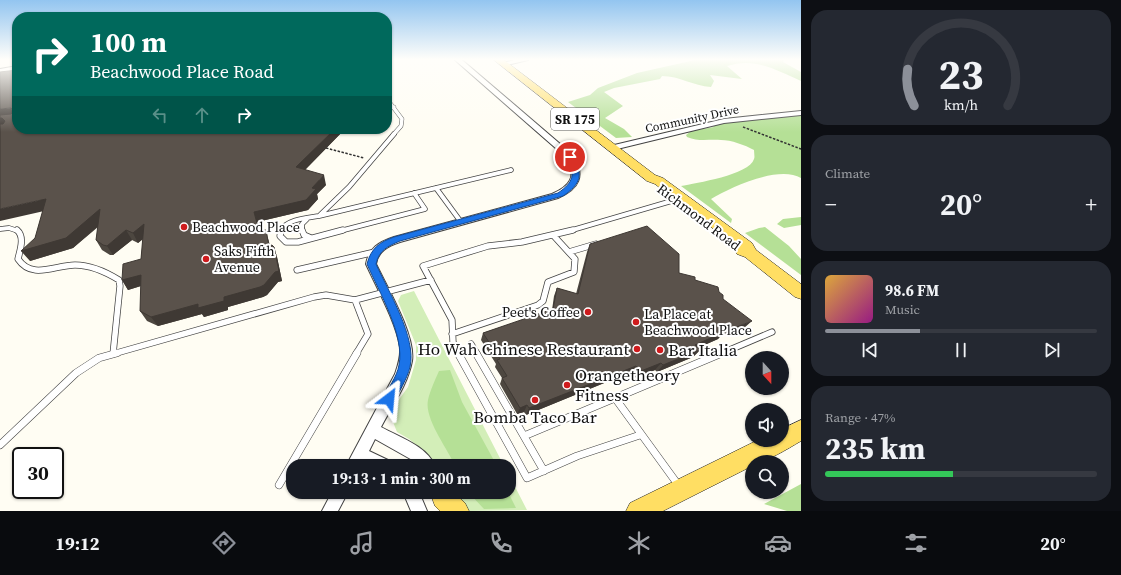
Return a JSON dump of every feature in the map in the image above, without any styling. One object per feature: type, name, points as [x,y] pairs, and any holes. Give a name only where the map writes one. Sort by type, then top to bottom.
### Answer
[{"type":"main road","name":"Richmond Road","points":[[529,84],[651,178],[659,181],[747,247],[750,253]]},
{"type":"main road","name":"Richmond Road","points":[[651,178],[652,182],[675,200],[740,249],[750,253],[801,293]]},
{"type":"main road","points":[[789,436],[801,430]]},
{"type":"main road","points":[[638,511],[768,447]]},
{"type":"street","points":[[358,459],[401,376],[406,360],[404,340],[371,264],[375,252],[384,244],[397,239],[560,194],[574,182],[577,172],[570,157],[486,84]]},
{"type":"street","name":"Community Drive","points":[[613,148],[731,120],[801,114]]},
{"type":"street","points":[[373,430],[422,459]]},
{"type":"street","points":[[330,511],[336,499]]},
{"type":"street","points":[[414,499],[419,511]]},
{"type":"lane","points":[[319,216],[349,187],[401,126],[402,119],[392,105]]},
{"type":"lane","points":[[414,193],[425,209],[314,238],[290,242],[283,240],[279,234],[285,224],[309,218],[319,216],[414,193],[511,170]]},
{"type":"lane","points":[[436,188],[461,222]]},
{"type":"lane","points":[[640,434],[577,456],[526,478],[454,345],[452,320],[423,266],[488,246],[522,242],[553,235],[675,200]]},
{"type":"lane","points":[[309,218],[302,224],[302,231],[304,236],[314,238]]},
{"type":"lane","points":[[0,229],[12,228],[19,232],[22,243],[18,259],[22,266],[27,269],[40,270],[68,265],[82,266],[110,275],[119,280],[120,286],[113,354]]},
{"type":"lane","points":[[452,334],[540,304],[543,301],[546,285],[551,280],[574,272],[576,261],[553,235]]},
{"type":"lane","points":[[569,252],[598,243]]},
{"type":"lane","points":[[297,270],[375,252]]},
{"type":"lane","points":[[0,445],[76,373],[99,358],[317,296],[331,296],[355,300],[431,280]]},
{"type":"lane","points":[[278,484],[368,334],[355,300]]},
{"type":"lane","points":[[524,436],[772,332]]},
{"type":"lane","points":[[471,344],[544,471]]},
{"type":"lane","points":[[615,398],[682,490]]},
{"type":"path","points":[[731,120],[749,130],[801,150]]},
{"type":"path","points":[[326,148],[364,158]]},
{"type":"green space","points":[[609,84],[635,84],[614,88],[604,92],[623,106],[605,118],[624,129],[632,137],[616,138],[568,102],[590,95],[598,88]]},
{"type":"green space","points":[[694,84],[713,84],[711,87]]},
{"type":"green space","points":[[801,113],[801,178],[792,175],[780,174],[755,179],[730,189],[711,199],[732,219],[731,223],[681,186],[733,174],[750,165],[754,158],[754,150],[746,146],[729,141],[691,139],[686,135],[691,131],[714,127],[710,124]]},
{"type":"green space","points":[[801,217],[801,225],[784,228],[777,224],[783,219]]},
{"type":"green space","points":[[765,227],[789,246],[801,259],[801,275],[745,233]]},
{"type":"green space","points":[[414,291],[500,459],[432,459],[409,439],[397,432],[393,422],[395,405],[408,387],[416,360],[416,345],[398,301],[401,295]]},
{"type":"green space","points":[[450,370],[462,402],[493,459],[452,459],[437,434],[428,408],[430,393],[439,371]]},
{"type":"green space","points":[[801,484],[801,511],[787,511],[764,504],[773,499],[789,499],[789,490]]},
{"type":"green space","points":[[516,489],[527,510],[464,511],[454,499],[516,499]]},
{"type":"green space","points":[[475,499],[512,499],[516,508],[484,509]]},
{"type":"building","name":"Beachwood Place","points":[[0,84],[12,84],[12,109],[0,109]]},
{"type":"building","name":"Beachwood Place","points":[[12,113],[12,134],[330,134],[296,167],[324,175],[312,188],[316,189],[306,200],[254,212],[259,231],[266,230],[269,246],[272,245],[274,247],[279,271],[275,272],[264,285],[224,297],[224,301],[198,308],[198,304],[151,317],[140,311],[141,275],[122,280],[123,264],[141,259],[144,224],[133,233],[126,230],[107,246],[103,245],[96,240],[100,209],[66,238],[21,251],[35,238],[46,199],[0,209],[0,124],[3,124],[5,121],[0,118],[0,115]]},
{"type":"building","name":"La Place at Beachwood Place","points":[[647,226],[679,254],[679,273],[695,277],[695,280],[718,287],[719,292],[723,295],[723,299],[752,321],[734,328],[724,324],[724,332],[695,345],[700,350],[663,365],[661,363],[641,371],[636,366],[529,408],[527,405],[520,408],[502,378],[507,376],[497,360],[500,359],[483,333],[553,309],[557,288],[578,294],[590,244]]},
{"type":"place","name":"Beachwood Place","points":[[184,227]]},
{"type":"place","name":"Saks Fifth Avenue","points":[[206,259]]},
{"type":"place","name":"Peet's Coffee","points":[[588,312]]},
{"type":"place","name":"La Place at Beachwood Place","points":[[636,322]]},
{"type":"place","name":"Ho Wah Chinese Restaurant","points":[[637,349]]},
{"type":"place","name":"Bar Italia","points":[[660,350]]},
{"type":"place","name":"Orangetheory Fitness","points":[[567,385]]},
{"type":"place","name":"Bomba Taco Bar","points":[[535,400]]},
{"type":"route","points":[[389,399],[401,376],[406,360],[406,348],[402,332],[371,264],[374,254],[384,244],[397,239],[560,194],[570,188],[576,177],[576,168],[570,157]]}]
